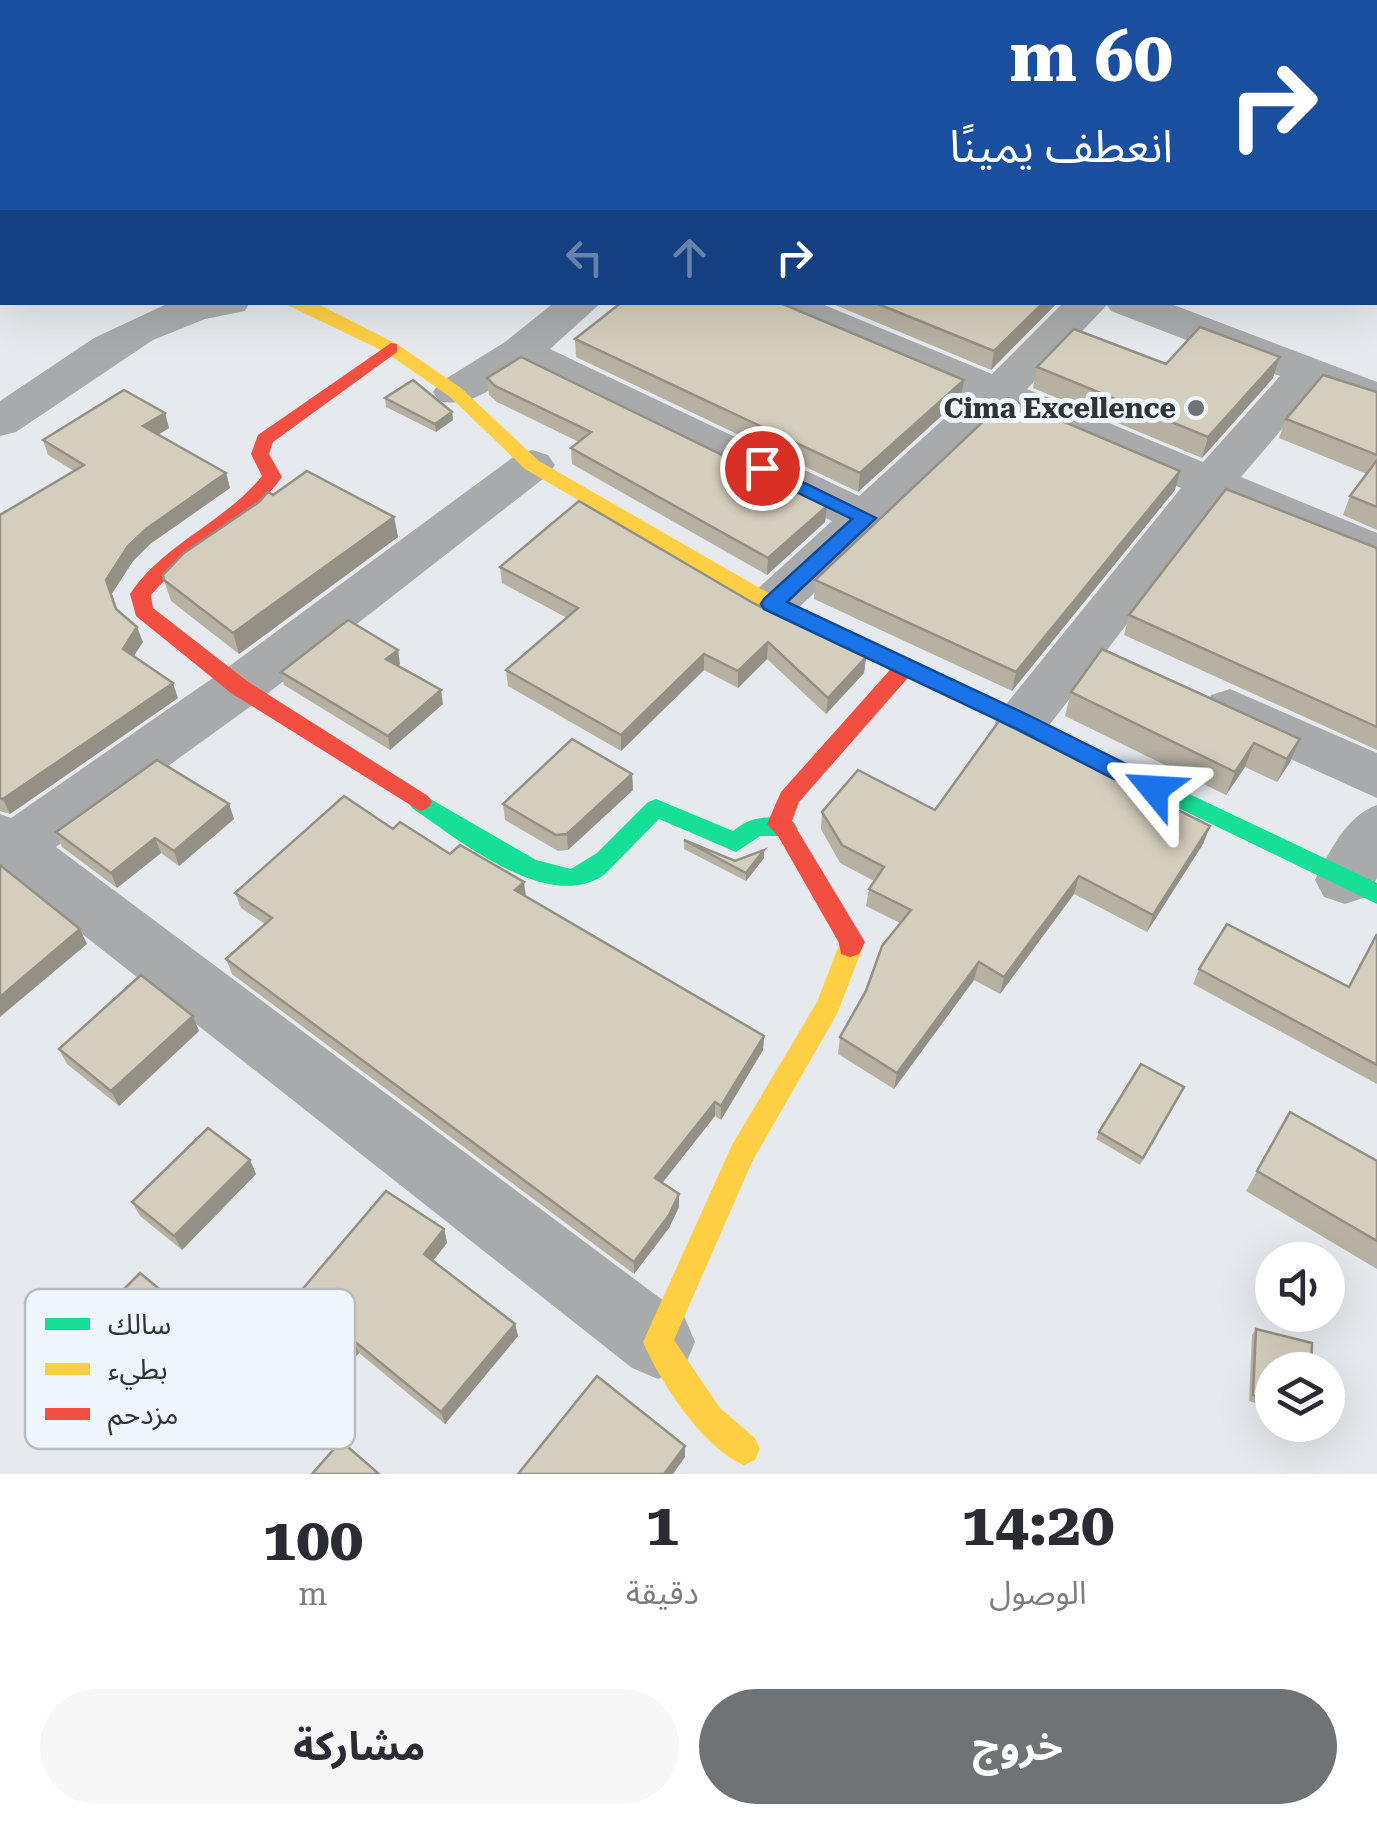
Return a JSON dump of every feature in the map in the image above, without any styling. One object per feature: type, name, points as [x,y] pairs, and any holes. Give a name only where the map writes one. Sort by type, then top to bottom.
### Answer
[{"type":"main road","points":[[301,305],[392,348],[455,392],[532,465],[772,604],[1361,887]]},
{"type":"main road","points":[[392,348],[265,439],[260,454],[272,476],[262,496],[163,562],[140,594],[143,612],[239,687],[416,800],[534,870],[557,879],[585,876],[656,808],[736,843],[756,826],[786,829]]},
{"type":"main road","points":[[744,1449],[708,1419],[658,1342],[742,1154],[828,1006],[852,942],[780,824],[789,798],[905,667]]},
{"type":"street","points":[[0,422],[142,328],[200,305]]},
{"type":"street","points":[[455,392],[520,350],[578,305]]},
{"type":"street","points":[[787,305],[1377,552]]},
{"type":"street","points":[[772,604],[997,394],[1085,305]]},
{"type":"street","points":[[1134,305],[1377,397]]},
{"type":"street","points":[[520,350],[866,518]]},
{"type":"street","points":[[1022,722],[1212,482],[1310,370]]},
{"type":"street","points":[[532,465],[239,687],[6,842],[658,1342]]},
{"type":"street","points":[[1085,642],[1137,666]]},
{"type":"street","points":[[1188,689],[1377,777]]},
{"type":"street","points":[[1361,887],[1377,828]]},
{"type":"building","points":[[618,305],[785,305],[964,380],[860,473],[575,339]]},
{"type":"building","points":[[880,305],[1041,305],[994,351]]},
{"type":"building","points":[[1200,327],[1280,357],[1208,437],[1037,367],[1074,329],[1166,364]]},
{"type":"building","points":[[521,357],[827,506],[768,558],[571,448],[591,432],[495,386],[487,378]]},
{"type":"building","points":[[1323,375],[1377,392],[1377,455],[1286,419]]},
{"type":"building","points":[[413,380],[452,412],[435,424],[385,398]]},
{"type":"building","points":[[124,390],[165,413],[143,426],[226,473],[146,529],[128,546],[106,580],[116,609],[137,627],[123,649],[173,683],[3,799],[0,515],[84,465],[43,440]]},
{"type":"building","points":[[1008,398],[1180,471],[1016,672],[815,580]]},
{"type":"building","points":[[1377,460],[1377,507],[1350,496]]},
{"type":"building","points":[[307,471],[394,517],[233,633],[164,580],[163,575],[184,553],[268,492],[273,495]]},
{"type":"building","points":[[1226,489],[1377,548],[1377,727],[1129,615]]},
{"type":"building","points":[[579,501],[753,603],[866,657],[828,698],[768,642],[738,671],[704,654],[621,735],[506,670],[578,608],[500,567]]},
{"type":"building","points":[[348,620],[398,650],[386,659],[441,690],[388,736],[281,672]]},
{"type":"building","points":[[1102,649],[1300,739],[1287,759],[1254,743],[1235,772],[1071,692]]},
{"type":"building","points":[[999,721],[1210,826],[1153,915],[1079,876],[1004,977],[979,962],[897,1073],[840,1037],[866,991],[882,946],[911,910],[869,889],[884,867],[842,845],[822,812],[858,770],[935,810]]},
{"type":"building","points":[[572,739],[632,774],[567,834],[556,835],[503,804]]},
{"type":"building","points":[[157,760],[229,804],[174,851],[155,838],[111,873],[56,832]]},
{"type":"building","points":[[344,796],[393,829],[400,822],[450,854],[460,845],[524,882],[515,890],[764,1036],[721,1106],[715,1102],[655,1178],[679,1194],[669,1215],[634,1262],[226,959],[272,918],[235,893]]},
{"type":"building","points":[[684,840],[735,861],[764,850],[746,873]]},
{"type":"building","points":[[0,865],[80,929],[0,997]]},
{"type":"building","points":[[1227,924],[1349,987],[1377,934],[1377,1065],[1199,969]]},
{"type":"building","points":[[141,975],[193,1016],[111,1091],[59,1049]]},
{"type":"building","points":[[1141,1064],[1184,1087],[1143,1158],[1099,1132]]},
{"type":"building","points":[[1290,1112],[1377,1161],[1377,1241],[1257,1171]]},
{"type":"building","points":[[208,1128],[250,1160],[174,1236],[132,1202]]},
{"type":"building","points":[[386,1191],[444,1229],[424,1254],[515,1324],[441,1412],[355,1342],[355,1289],[303,1289]]},
{"type":"building","points":[[140,1273],[159,1289],[124,1289]]},
{"type":"building","points":[[1256,1332],[1312,1343],[1312,1352],[1255,1352],[1253,1395]]},
{"type":"building","points":[[597,1376],[685,1446],[664,1474],[518,1474]]},
{"type":"building","points":[[334,1449],[350,1449],[379,1474],[312,1474]]},
{"type":"traffic: fast","points":[[841,636],[1377,894]]},
{"type":"traffic: fast","points":[[420,802],[527,867],[571,878],[596,867],[656,808],[736,843],[755,826],[786,829]]},
{"type":"traffic: slow","points":[[302,305],[391,348],[455,392],[532,465],[772,604],[841,636]]},
{"type":"traffic: slow","points":[[744,1449],[709,1419],[658,1342],[742,1154],[828,1006],[850,947]]},
{"type":"traffic: jam","points":[[391,348],[265,439],[260,454],[272,477],[242,509],[171,562],[140,594],[143,611],[239,687],[420,802]]},
{"type":"traffic: jam","points":[[850,947],[852,942],[786,829],[779,824],[789,798],[905,667]]},
{"type":"place","name":"Cima Excellence","points":[[1196,408]]},
{"type":"route","points":[[762,468],[866,518],[772,604],[1154,789]]}]
